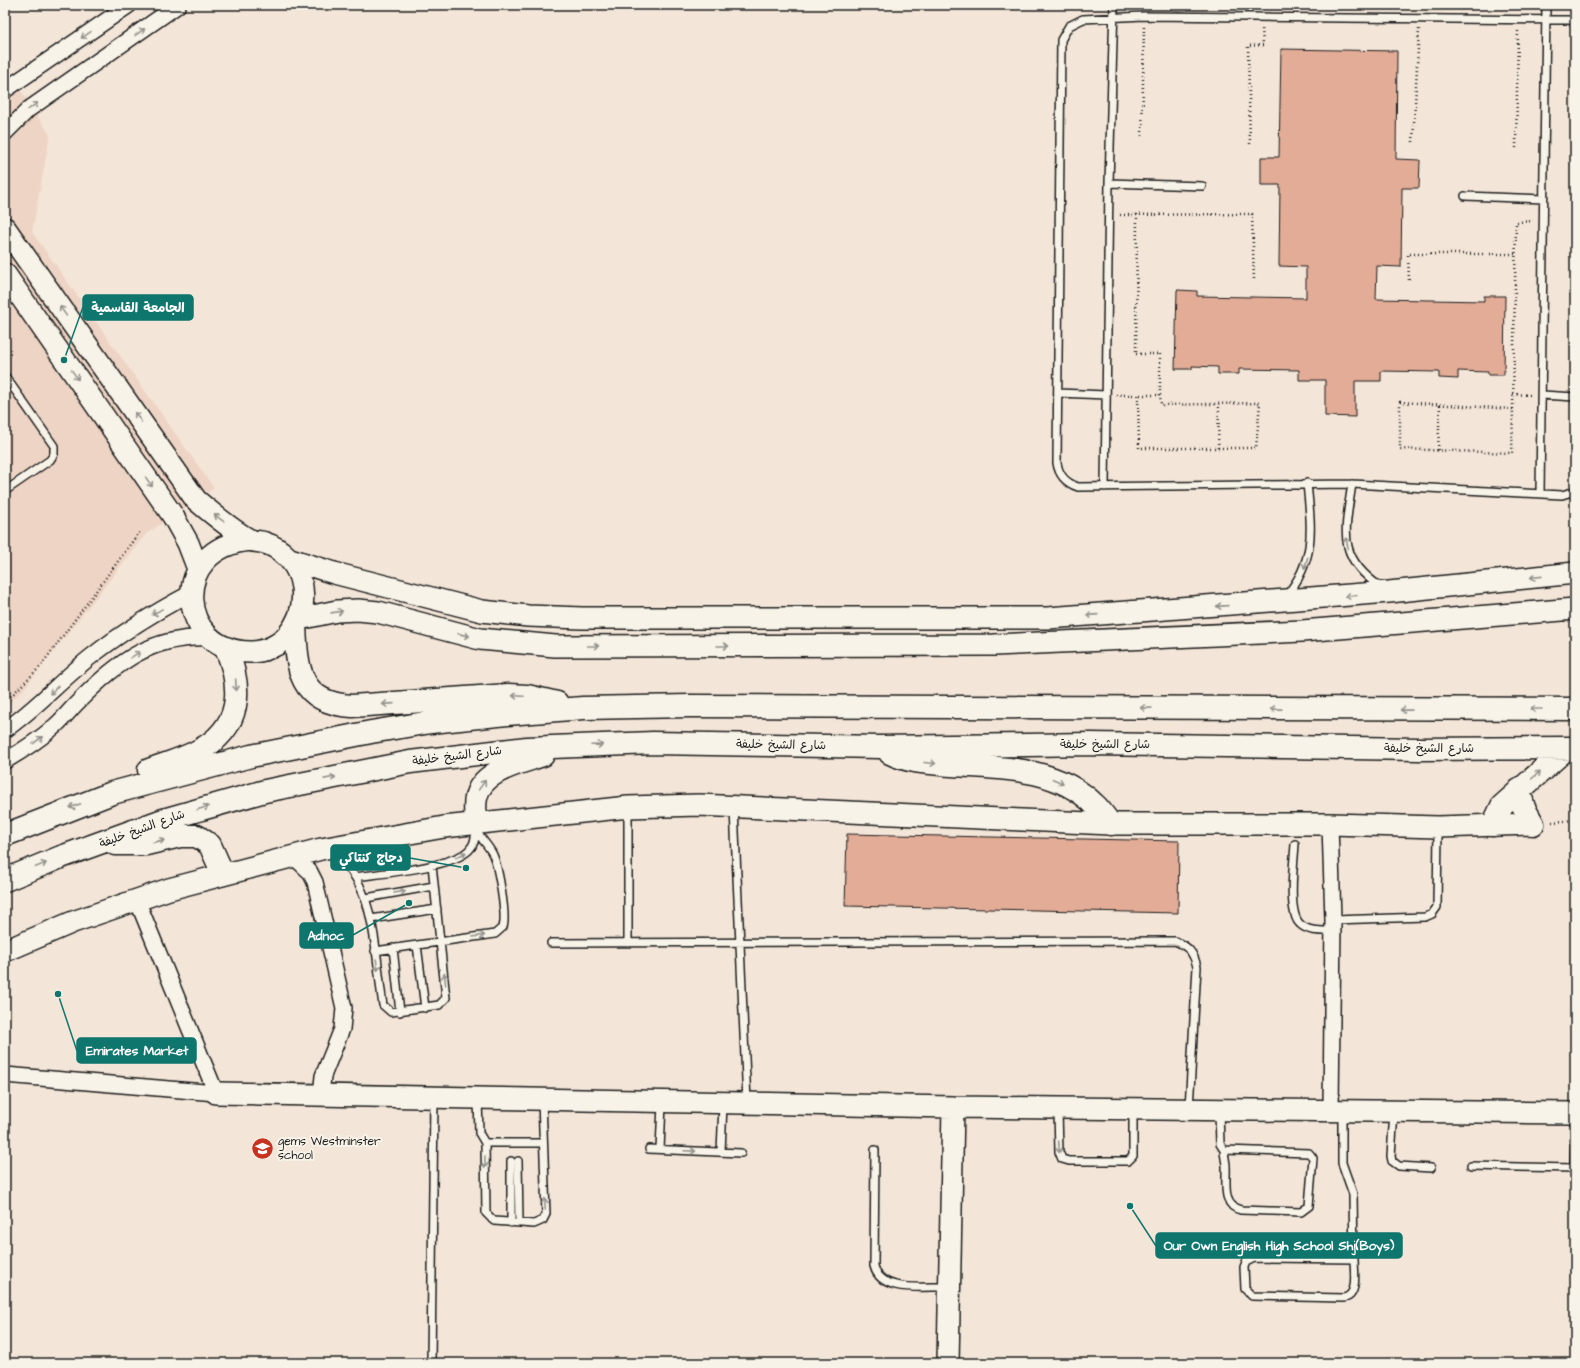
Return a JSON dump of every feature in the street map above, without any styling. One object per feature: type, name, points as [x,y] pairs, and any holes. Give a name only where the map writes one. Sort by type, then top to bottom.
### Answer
[{"type":"highway","points":[[297,622],[296,659],[299,671],[310,690],[329,702],[352,706],[508,695],[527,696],[583,708]]},
{"type":"highway","points":[[112,793],[146,771],[197,752],[214,741],[227,726],[235,707],[237,688],[234,668],[218,643]]},
{"type":"highway","points":[[5,835],[112,793],[251,756],[371,732],[469,718],[583,708],[690,706],[967,706],[1416,710],[1575,709]]},
{"type":"highway","name":"شارع الشيخ خليفة","points":[[5,880],[61,857],[106,842],[163,820],[213,805],[318,780],[449,756],[566,746],[653,742],[880,747],[1091,744],[1427,749],[1570,749]]},
{"type":"highway","points":[[476,826],[476,798],[484,782],[499,771],[566,746]]},
{"type":"highway","points":[[880,747],[914,762],[1009,769],[1046,776],[1080,793],[1095,805],[1110,824]]},
{"type":"highway","points":[[1493,825],[1499,810],[1519,790],[1570,749]]},
{"type":"highway","points":[[1519,790],[1524,808],[1534,824]]},
{"type":"highway","points":[[106,842],[136,844],[189,835],[197,836],[210,845],[223,874]]},
{"type":"street","points":[[5,90],[129,5]]},
{"type":"street","points":[[5,133],[29,109],[178,5]]},
{"type":"street","points":[[5,228],[196,500],[212,513],[251,540],[272,546],[290,559],[334,573],[482,611],[528,616],[582,618],[1048,618],[1389,592],[1575,573]]},
{"type":"street","points":[[5,274],[173,516],[188,543],[198,569]]},
{"type":"street","points":[[218,643],[199,625],[193,609],[191,593],[198,569],[207,557],[220,547],[235,541],[251,540]]},
{"type":"street","points":[[5,761],[39,739],[56,725],[102,679],[147,648],[167,640],[188,637],[218,643],[241,652],[257,652],[272,647],[286,638],[297,622],[303,604],[303,588],[298,573],[290,559]]},
{"type":"street","points":[[5,730],[42,702],[71,673],[105,646],[141,621],[191,593]]},
{"type":"street","points":[[1491,616],[1522,606],[1575,596]]},
{"type":"street","points":[[297,622],[337,611],[358,610],[378,612],[480,639],[549,646],[994,645],[1302,630],[1575,609]]},
{"type":"street","points":[[994,645],[988,639],[989,635],[994,630],[1048,618]]},
{"type":"street","points":[[5,951],[73,922],[137,900],[223,874],[321,849],[412,832],[476,826],[628,807],[699,805],[734,806],[1110,824],[1330,824],[1438,827],[1534,824]]},
{"type":"street","points":[[1330,824],[1336,1110]]},
{"type":"street","points":[[294,856],[310,872],[315,882],[344,1008],[342,1029],[323,1076],[321,1096]]},
{"type":"street","points":[[137,900],[216,1093]]},
{"type":"street","points":[[5,1075],[216,1093],[321,1096],[434,1096],[953,1107],[1575,1113]]},
{"type":"street","points":[[948,1363],[953,1107]]},
{"type":"lane","points":[[1106,487],[1109,183],[1115,16],[1114,5]]},
{"type":"lane","points":[[1540,494],[1546,5]]},
{"type":"lane","points":[[1575,22],[1545,20],[1115,16],[1075,22],[1069,26],[1061,40],[1058,393],[1058,470],[1062,477],[1078,488],[1307,483],[1562,495],[1575,491]]},
{"type":"lane","points":[[1109,183],[1202,186]]},
{"type":"lane","points":[[1465,196],[1544,199]]},
{"type":"lane","points":[[5,376],[54,446],[50,460],[5,492]]},
{"type":"lane","points":[[1058,393],[1106,395]]},
{"type":"lane","points":[[1542,395],[1575,397]]},
{"type":"lane","points":[[1282,601],[1303,572],[1310,547],[1312,532],[1307,483]]},
{"type":"lane","points":[[1352,484],[1345,530],[1347,546],[1362,573],[1389,592]]},
{"type":"lane","points":[[734,806],[747,1102]]},
{"type":"lane","points":[[628,807],[628,943]]},
{"type":"lane","points":[[355,877],[432,865],[463,855],[475,841],[476,826]]},
{"type":"lane","points":[[375,951],[495,934],[500,931],[505,922],[495,860],[490,848],[476,826]]},
{"type":"lane","points":[[1295,844],[1293,906],[1296,919],[1300,924],[1312,930],[1333,926],[1425,917],[1432,914],[1437,907],[1438,827]]},
{"type":"lane","points":[[321,849],[340,860],[355,877],[366,898],[371,919],[383,1005],[388,1011],[400,1012],[440,1005],[446,998],[432,865]]},
{"type":"lane","points":[[366,898],[434,886]]},
{"type":"lane","points":[[371,919],[437,909]]},
{"type":"lane","points":[[552,943],[1175,941],[1188,948],[1192,953],[1197,967],[1189,1109]]},
{"type":"lane","points":[[417,945],[425,1008]]},
{"type":"lane","points":[[393,948],[400,1012]]},
{"type":"lane","points":[[431,1363],[434,1096]]},
{"type":"lane","points":[[478,1097],[479,1133],[485,1143],[486,1213],[494,1221],[538,1224],[545,1217],[542,1098]]},
{"type":"lane","points":[[660,1150],[662,1101]]},
{"type":"lane","points":[[721,1152],[724,1102]]},
{"type":"lane","points":[[1058,1108],[1060,1156],[1065,1160],[1085,1161],[1128,1161],[1130,1159],[1133,1153],[1133,1108]]},
{"type":"lane","points":[[1219,1109],[1220,1144],[1224,1150],[1229,1204],[1241,1210],[1301,1212],[1307,1209],[1311,1202],[1312,1161],[1309,1153],[1224,1150]]},
{"type":"lane","points":[[1336,1110],[1342,1163],[1353,1194],[1354,1259],[1354,1289],[1352,1295],[1346,1298],[1256,1296],[1249,1294],[1245,1289],[1244,1267],[1246,1262],[1251,1259],[1354,1259]]},
{"type":"lane","points":[[1395,1111],[1391,1156],[1392,1161],[1399,1166],[1431,1168]]},
{"type":"lane","points":[[1471,1166],[1575,1168],[1575,1141]]},
{"type":"lane","points":[[485,1143],[544,1143]]},
{"type":"lane","points":[[649,1149],[742,1153]]},
{"type":"lane","points":[[875,1150],[874,1266],[878,1276],[885,1283],[896,1286],[949,1287]]},
{"type":"lane","points":[[511,1223],[515,1161],[519,1223]]},
{"type":"path","points":[[1142,136],[1144,16]]},
{"type":"path","points":[[1250,144],[1248,46],[1263,46],[1261,17]]},
{"type":"path","points":[[1413,142],[1420,19]]},
{"type":"path","points":[[1516,148],[1518,20]]},
{"type":"path","points":[[1137,214],[1136,354],[1160,354],[1161,405],[1260,403],[1256,448],[1139,448],[1138,394]]},
{"type":"path","points":[[1109,215],[1252,214],[1254,281]]},
{"type":"path","points":[[1513,409],[1400,402],[1400,449],[1512,453],[1513,409],[1513,394],[1516,254],[1516,222],[1543,221]]},
{"type":"path","points":[[1409,280],[1408,254],[1516,254]]},
{"type":"path","points":[[1513,394],[1542,395]]},
{"type":"path","points":[[1106,395],[1160,395]]},
{"type":"path","points":[[1218,448],[1219,405]]},
{"type":"path","points":[[1438,450],[1440,405]]},
{"type":"path","points":[[5,702],[40,667],[141,530]]},
{"type":"path","points":[[1534,824],[1575,820]]},
{"type":"shaded area","points":[[5,67],[50,135],[32,232],[214,488],[146,534],[22,691],[5,707]]},
{"type":"building","points":[[1281,49],[1397,51],[1396,159],[1420,160],[1419,188],[1402,188],[1401,267],[1377,266],[1376,299],[1484,301],[1484,296],[1505,296],[1504,375],[1488,375],[1488,372],[1458,371],[1458,379],[1439,378],[1439,372],[1381,371],[1381,381],[1355,381],[1355,417],[1325,416],[1325,380],[1299,380],[1299,370],[1239,369],[1239,374],[1218,374],[1218,367],[1192,366],[1192,369],[1175,369],[1177,290],[1197,291],[1197,296],[1306,298],[1306,267],[1279,266],[1280,185],[1261,185],[1261,157],[1279,157]]},
{"type":"building","points":[[847,834],[1179,841],[1178,913],[845,906]]},
{"type":"place","name":"الجامعة القاسمية","points":[[64,360]]},
{"type":"place","name":"دجاج كنتاكي","points":[[466,868]]},
{"type":"place","name":"Adnoc","points":[[409,903]]},
{"type":"place","name":"Emirates Market","points":[[58,994]]},
{"type":"place","name":"gems Westminster school","points":[[262,1148]]},
{"type":"place","name":"Our Own English High School Shj(Boys)","points":[[1130,1206]]}]
